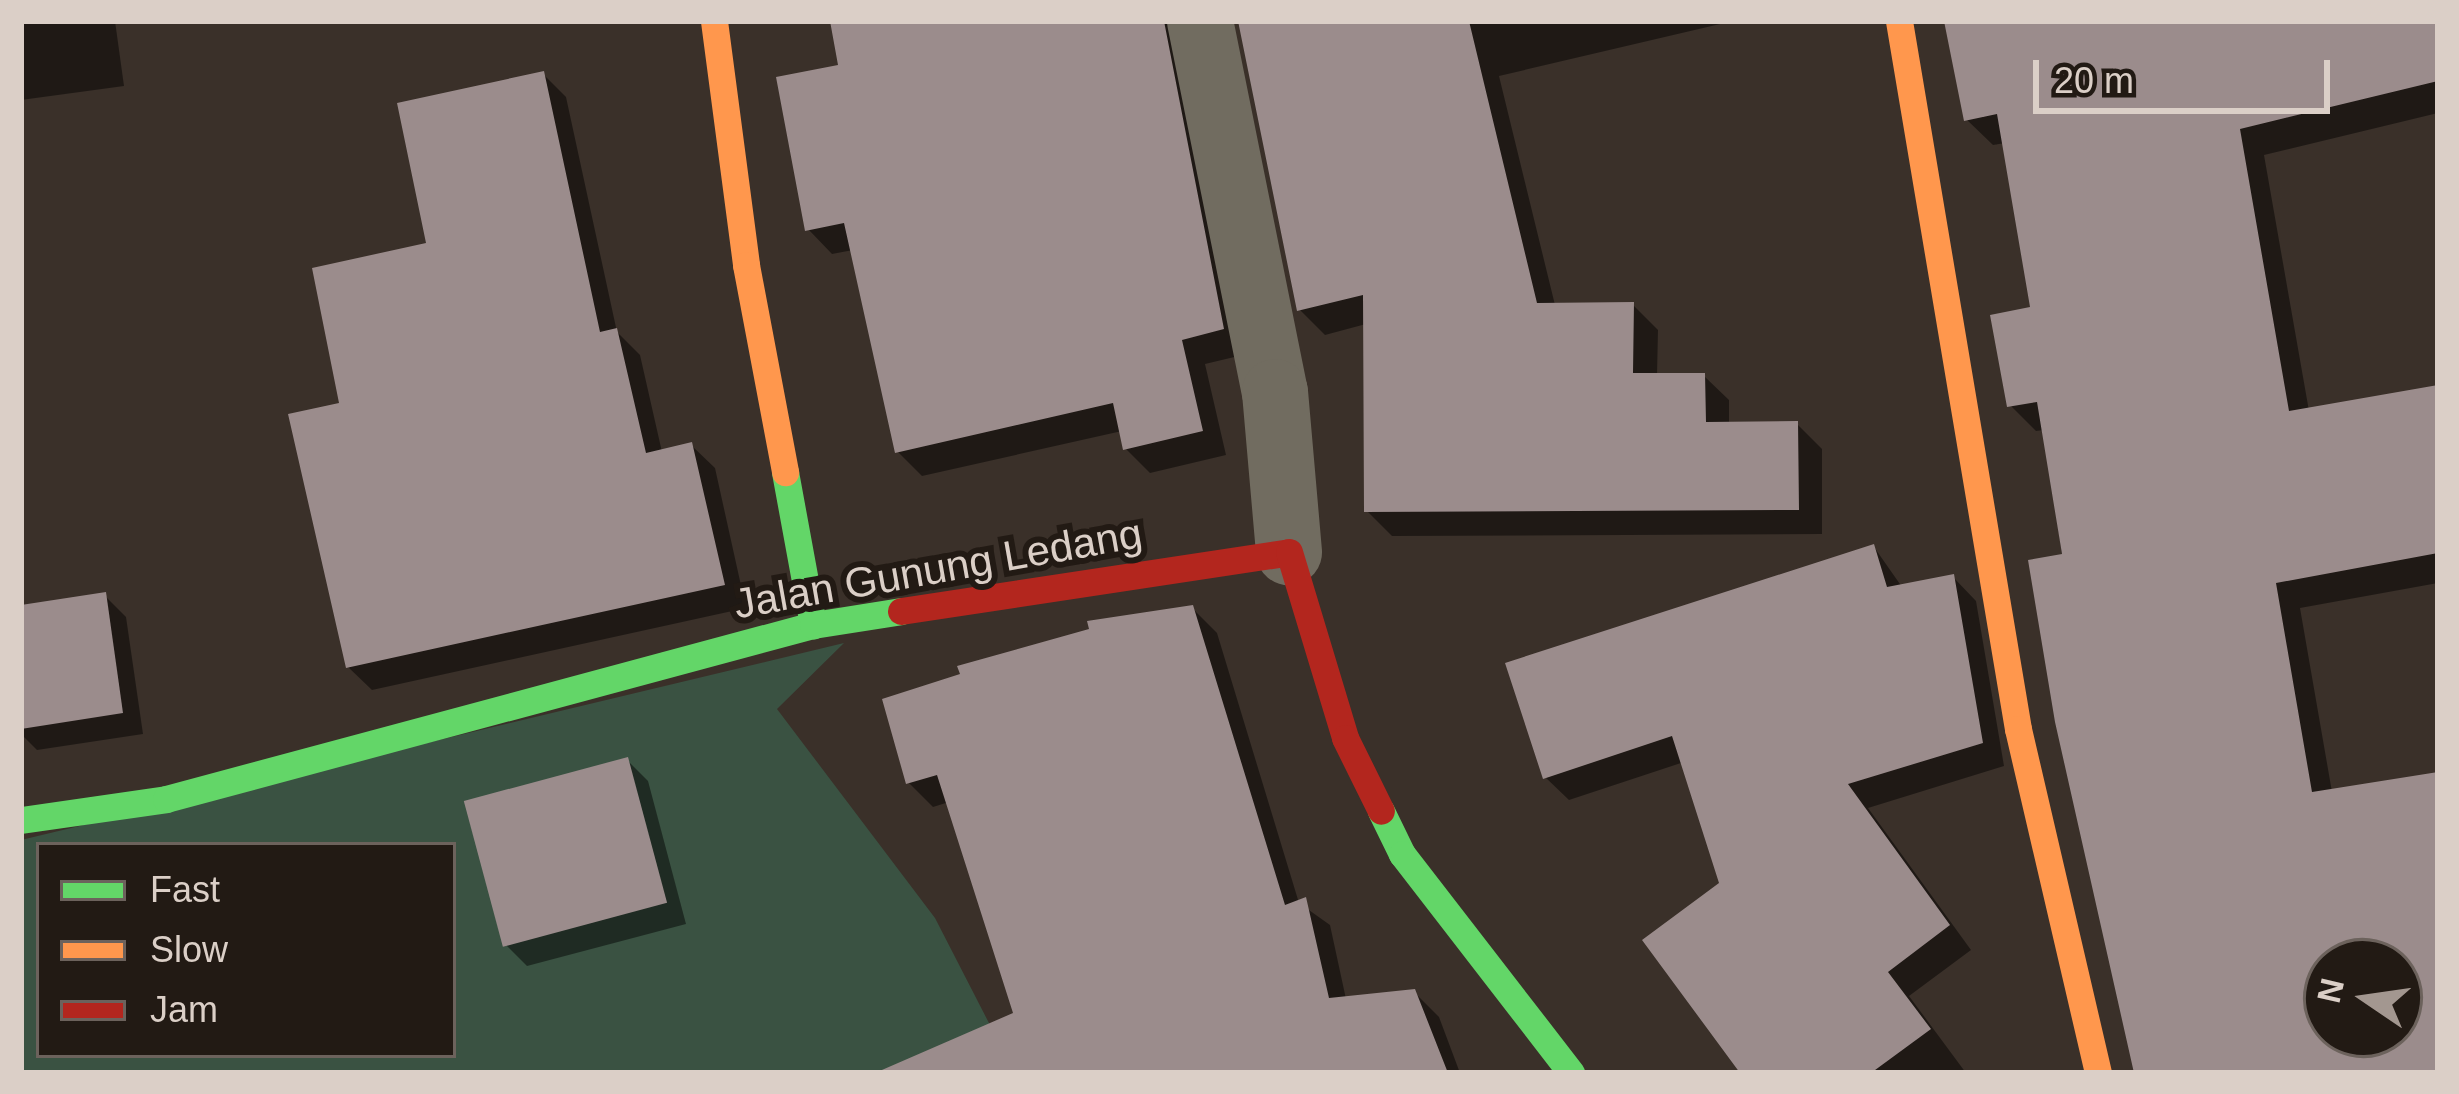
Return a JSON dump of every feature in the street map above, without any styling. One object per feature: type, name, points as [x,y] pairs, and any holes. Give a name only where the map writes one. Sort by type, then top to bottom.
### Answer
[{"type":"street","points":[[714,21],[746,265],[813,625]]},
{"type":"street","points":[[1200,21],[1275,392],[1289,552],[1345,738],[1402,854],[1571,1073]]},
{"type":"street","points":[[1899,21],[2018,729],[2098,1073]]},
{"type":"street","name":"Jalan Gunung Ledang","points":[[21,820],[166,799],[813,625],[1289,552]]},
{"type":"green space","points":[[844,643],[777,709],[935,918],[990,1025],[1000,1073],[21,1073],[21,840]]},
{"type":"building","points":[[830,21],[1164,21],[1224,329],[1182,340],[1203,431],[1123,450],[1113,403],[895,453],[844,223],[805,231],[776,77],[838,65]]},
{"type":"building","points":[[1238,21],[1469,21],[1537,303],[1634,302],[1633,373],[1705,373],[1706,422],[1798,421],[1799,510],[1364,512],[1363,295],[1297,311]]},
{"type":"building","points":[[1944,21],[2438,21],[2438,81],[2240,129],[2289,411],[2438,385],[2438,553],[2276,583],[2312,792],[2438,772],[2438,1073],[2134,1073],[2055,722],[2028,560],[2062,554],[2037,402],[2007,407],[1990,315],[2030,307],[1997,114],[1964,121]]},
{"type":"building","points":[[544,71],[600,332],[617,328],[646,453],[692,442],[725,585],[346,668],[288,414],[339,403],[312,268],[426,243],[397,103]]},
{"type":"building","points":[[1874,544],[1887,587],[1954,574],[1983,743],[1848,784],[1950,925],[1888,972],[1931,1029],[1871,1073],[1740,1073],[1642,940],[1719,883],[1672,736],[1543,779],[1505,663]]},
{"type":"building","points":[[106,592],[123,713],[21,729],[21,605]]},
{"type":"building","points":[[1193,605],[1285,905],[1306,897],[1329,998],[1415,989],[1448,1073],[875,1073],[1013,1013],[937,775],[906,784],[882,699],[960,674],[957,666],[1089,629],[1087,621]]},
{"type":"building","points":[[628,757],[667,903],[503,947],[464,801]]},
{"type":"traffic: fast","points":[[785,472],[813,625]]},
{"type":"traffic: fast","points":[[21,820],[166,799],[813,625],[901,611]]},
{"type":"traffic: fast","points":[[1381,811],[1402,854],[1571,1073]]},
{"type":"traffic: slow","points":[[714,21],[746,265],[785,472]]},
{"type":"traffic: slow","points":[[1899,21],[2018,729],[2098,1073]]},
{"type":"traffic: jam","points":[[901,611],[1289,552],[1345,738],[1381,811]]}]
